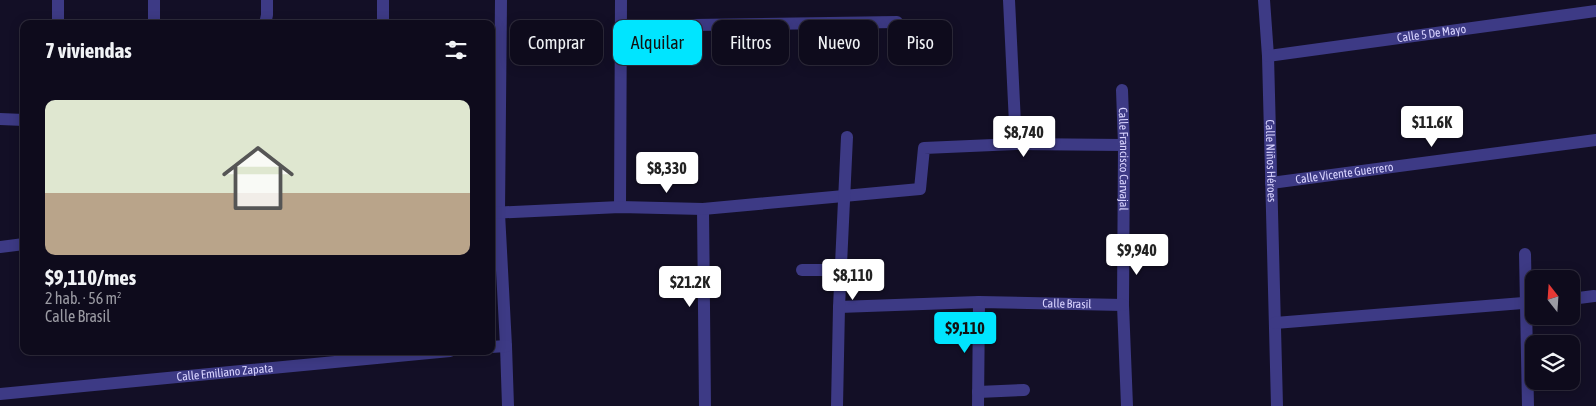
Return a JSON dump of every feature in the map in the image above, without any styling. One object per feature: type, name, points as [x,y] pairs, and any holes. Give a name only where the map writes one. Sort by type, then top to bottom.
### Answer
[{"type":"street","points":[[58,0],[58,20]]},
{"type":"street","points":[[154,0],[154,20]]},
{"type":"street","points":[[266,20],[267,0]]},
{"type":"street","points":[[383,0],[383,20]]},
{"type":"street","points":[[501,0],[495,213],[506,346],[508,406]]},
{"type":"street","points":[[622,0],[622,20]]},
{"type":"street","points":[[1009,0],[1016,144]]},
{"type":"street","name":"Calle Niños Héroes","points":[[1264,0],[1268,56],[1277,406]]},
{"type":"street","name":"Calle 5 De Mayo","points":[[1268,56],[1596,11]]},
{"type":"street","points":[[702,25],[888,22]]},
{"type":"street","points":[[620,207],[622,65]]},
{"type":"street","name":"Calle Francisco Carvajal","points":[[1122,90],[1124,146],[1122,305],[1127,406]]},
{"type":"street","points":[[0,119],[20,120]]},
{"type":"street","points":[[837,406],[838,307],[847,137]]},
{"type":"street","name":"Calle Vicente Guerrero","points":[[1271,183],[1596,140]]},
{"type":"street","points":[[495,213],[620,207],[703,209],[920,189],[924,148],[1016,144],[1124,146]]},
{"type":"street","points":[[703,209],[706,406]]},
{"type":"street","points":[[0,247],[20,244]]},
{"type":"street","points":[[1525,254],[1527,270]]},
{"type":"street","points":[[802,270],[840,270]]},
{"type":"street","points":[[1580,298],[1594,296]]},
{"type":"street","points":[[978,406],[979,302]]},
{"type":"street","name":"Calle Brasil","points":[[838,307],[979,302],[1122,305]]},
{"type":"street","points":[[1275,323],[1525,303]]},
{"type":"street","points":[[1528,406],[1530,325]]},
{"type":"street","points":[[495,347],[506,346]]},
{"type":"street","name":"Calle Emiliano Zapata","points":[[0,394],[408,355]]},
{"type":"street","points":[[978,392],[1024,390]]}]
